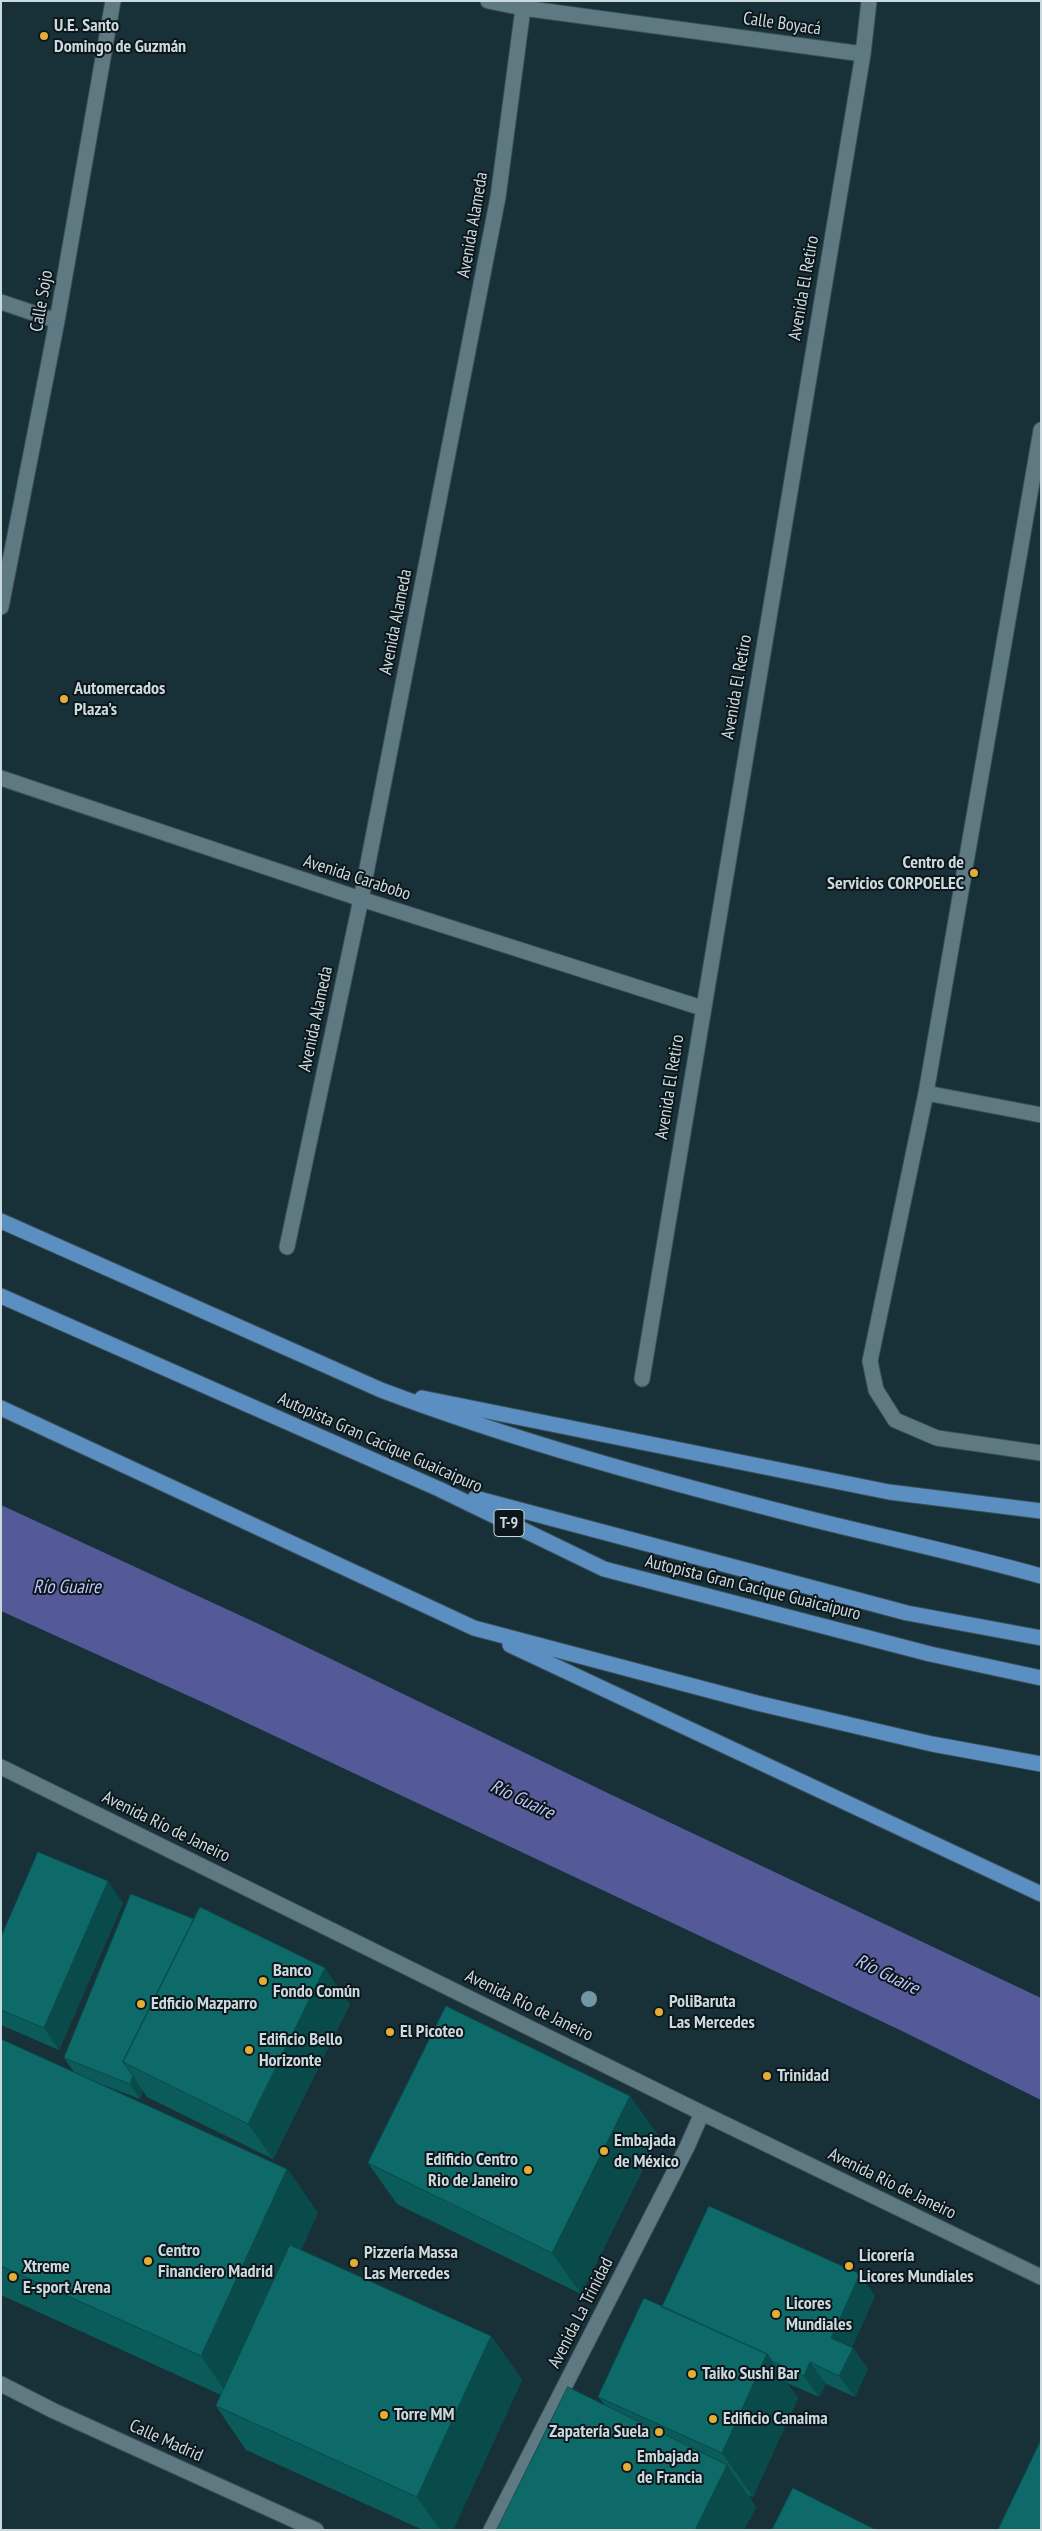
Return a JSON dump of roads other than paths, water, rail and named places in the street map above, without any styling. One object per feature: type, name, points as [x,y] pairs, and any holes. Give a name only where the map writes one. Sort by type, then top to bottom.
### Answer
[{"type":"highway","points":[[1,1221],[382,1390],[445,1414],[560,1450],[795,1515],[989,1561],[1041,1576]]},
{"type":"highway","name":"Autopista Gran Cacique Guaicaipuro","points":[[1,1296],[439,1489],[604,1569],[930,1654],[1041,1678]]},
{"type":"highway","points":[[382,1390],[889,1492],[1041,1511]]},
{"type":"highway","points":[[1,1408],[1041,1894]]},
{"type":"highway","points":[[439,1489],[907,1613],[1041,1638]]},
{"type":"highway","points":[[474,1628],[757,1703],[932,1744],[1041,1764]]},
{"type":"street","name":"Calle Sojo","points":[[1,607],[57,321],[113,1]]},
{"type":"street","name":"Calle Boyacá","points":[[488,1],[863,54]]},
{"type":"street","name":"Avenida El Retiro","points":[[642,1379],[702,1008],[863,54],[869,1]]},
{"type":"street","name":"Avenida Alameda","points":[[287,1246],[361,899],[498,197],[524,5]]},
{"type":"street","points":[[1,302],[57,321]]},
{"type":"street","points":[[1041,430],[926,1093],[870,1361],[876,1390],[895,1420],[937,1438],[1041,1453]]},
{"type":"street","name":"Avenida Carabobo","points":[[1,778],[361,899],[702,1008]]},
{"type":"street","points":[[926,1093],[1041,1115]]},
{"type":"street","name":"Avenida Río de Janeiro","points":[[1,1767],[702,2113],[1041,2277]]},
{"type":"street","name":"Avenida La Trinidad","points":[[491,2530],[687,2147],[702,2113]]},
{"type":"street","name":"Calle Madrid","points":[[1,2384],[316,2530]]},
{"type":"water","name":"Río Guaire","points":[[1,1505],[263,1626],[616,1797],[1041,1998],[1041,2100],[900,2030],[211,1706],[1,1611]]},
{"type":"place","name":"U.E. Santo Domingo de Guzmán","points":[[44,36]]},
{"type":"place","name":"Automercados Plaza's","points":[[64,699]]},
{"type":"place","name":"Centro de Servicios CORPOELEC","points":[[974,873]]},
{"type":"place","name":"Banco Fondo Común","points":[[263,1981]]},
{"type":"place","name":"Edficio Mazparro","points":[[141,2004]]},
{"type":"place","name":"PoliBaruta Las Mercedes","points":[[659,2012]]},
{"type":"place","name":"El Picoteo","points":[[390,2032]]},
{"type":"place","name":"Edificio Bello Horizonte","points":[[249,2050]]},
{"type":"place","name":"Trinidad","points":[[767,2076]]},
{"type":"place","name":"Embajada de México","points":[[604,2151]]},
{"type":"place","name":"Edificio Centro Rio de Janeiro","points":[[528,2170]]},
{"type":"place","name":"Centro Financiero Madrid","points":[[148,2261]]},
{"type":"place","name":"Pizzería Massa Las Mercedes","points":[[354,2263]]},
{"type":"place","name":"Licorería Licores Mundiales","points":[[849,2266]]},
{"type":"place","name":"Xtreme E-sport Arena","points":[[13,2277]]},
{"type":"place","name":"Licores Mundiales","points":[[776,2314]]},
{"type":"place","name":"Taiko Sushi Bar","points":[[692,2374]]},
{"type":"place","name":"Torre MM","points":[[384,2415]]},
{"type":"place","name":"Edificio Canaima","points":[[713,2419]]},
{"type":"place","name":"Zapatería Suela","points":[[659,2432]]},
{"type":"place","name":"Embajada de Francia","points":[[627,2467]]}]
